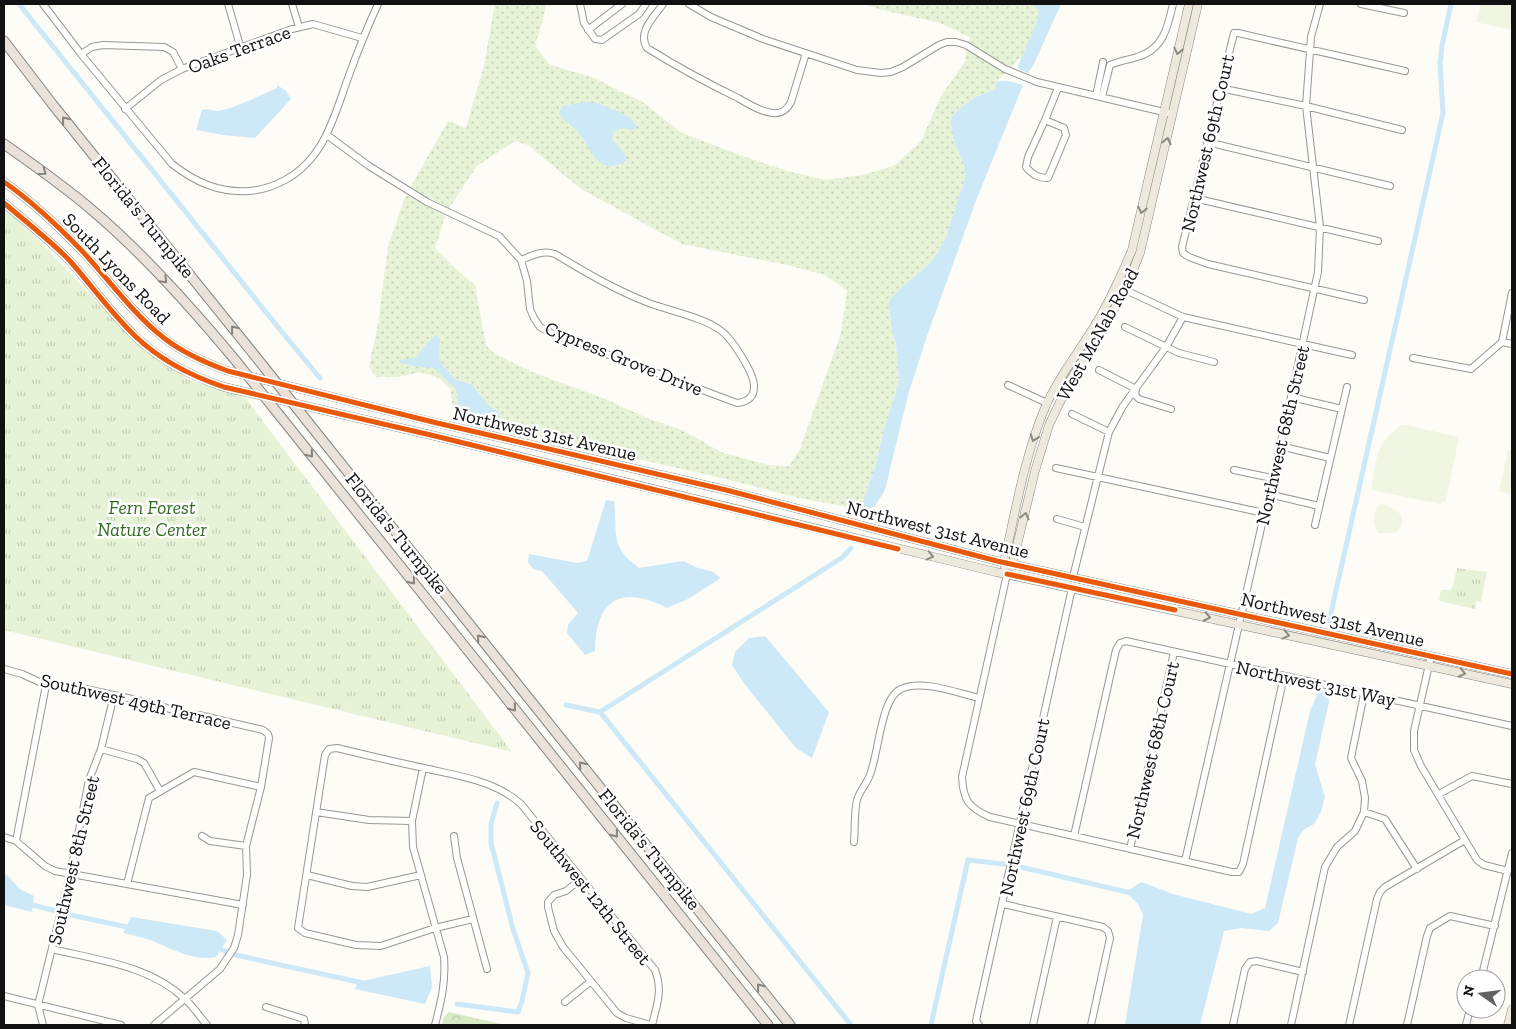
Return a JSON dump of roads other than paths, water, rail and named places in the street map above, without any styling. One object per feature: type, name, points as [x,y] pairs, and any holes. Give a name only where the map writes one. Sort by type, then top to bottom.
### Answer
[{"type":"highway","name":"Florida's Turnpike","points":[[4,41],[790,1025]]},
{"type":"highway","points":[[4,47],[17,59]]},
{"type":"highway","name":"Florida's Turnpike","points":[[4,144],[92,210],[144,258],[194,312],[280,416],[768,1025]]},
{"type":"main road","name":"West McNab Road","points":[[1007,574],[1004,562],[1032,442],[1047,403],[1062,376],[1096,325],[1117,286],[1132,250],[1189,4]]},
{"type":"main road","name":"West McNab Road","points":[[1007,574],[1014,564],[1035,471],[1049,425],[1070,380],[1103,329],[1125,290],[1140,253],[1198,4]]},
{"type":"main road","name":"South Lyons Road","points":[[4,182],[52,221],[84,253],[140,317],[173,344],[199,360],[228,372],[360,404]]},
{"type":"main road","name":"South Lyons Road","points":[[4,203],[68,260],[134,335],[172,364],[204,380],[224,387],[436,436],[898,549]]},
{"type":"main road","name":"Northwest 31st Avenue","points":[[360,404],[566,454],[726,490],[1004,562],[1512,674]]},
{"type":"main road","points":[[563,468],[566,454]]},
{"type":"main road","name":"Northwest 31st Avenue","points":[[898,549],[1512,684]]},
{"type":"main road","points":[[1508,1025],[1512,1009]]},
{"type":"street","points":[[43,4],[81,54],[172,164],[187,175],[221,190],[238,192],[258,190],[278,184],[306,165],[318,152],[327,136],[362,38],[378,4]]},
{"type":"street","points":[[228,4],[241,49]]},
{"type":"street","points":[[292,4],[299,27]]},
{"type":"street","points":[[580,4],[581,14],[588,30],[595,39],[605,39],[639,14],[646,4]]},
{"type":"street","points":[[588,30],[622,4]]},
{"type":"street","points":[[662,4],[642,34],[643,42],[647,48],[762,110],[781,113],[787,110],[806,53]]},
{"type":"street","points":[[689,4],[712,17],[763,39],[857,70],[881,73],[891,72],[903,67],[938,45],[956,42],[966,45],[1005,69],[1024,77],[1058,88],[1173,114]]},
{"type":"street","points":[[1099,97],[1107,64],[1151,52],[1162,40],[1168,27],[1173,4]]},
{"type":"street","name":"Northwest 68th Street","points":[[1185,861],[1315,288],[1320,227],[1306,106],[1309,49],[1320,4]]},
{"type":"street","points":[[1361,4],[1404,14]]},
{"type":"street","name":"Oaks Terrace","points":[[126,109],[161,80],[182,69],[299,27],[313,24],[362,38]]},
{"type":"street","name":"Northwest 69th Court","points":[[1309,49],[1234,33],[1182,247],[1183,253],[1188,257],[1208,264],[1315,288]]},
{"type":"street","points":[[81,54],[92,47],[102,45],[164,47],[173,52],[182,69]]},
{"type":"street","points":[[1309,49],[1405,71]]},
{"type":"street","points":[[1045,120],[1064,128],[1066,135],[1048,178],[1040,178],[1026,167],[1028,157],[1058,88]]},
{"type":"street","points":[[1220,88],[1306,106],[1402,130]]},
{"type":"street","name":"Cypress Grove Drive","points":[[327,136],[369,166],[427,202],[499,236],[521,260],[527,281],[530,309],[540,327],[553,334],[737,403],[749,400],[754,394],[755,385],[752,377],[731,341],[721,330],[709,323],[648,303],[614,288],[555,254],[546,251],[521,260]]},
{"type":"street","points":[[1207,142],[1390,186]]},
{"type":"street","points":[[1194,198],[1378,241]]},
{"type":"street","points":[[1117,286],[1183,317],[1352,355]]},
{"type":"street","points":[[1315,288],[1364,300]]},
{"type":"street","points":[[1414,358],[1471,369],[1502,342],[1512,293]]},
{"type":"street","points":[[1073,577],[1109,432],[1123,406],[1166,347],[1183,317]]},
{"type":"street","points":[[1125,327],[1179,353],[1214,362]]},
{"type":"street","points":[[1502,342],[1512,344]]},
{"type":"street","points":[[1099,370],[1136,389]]},
{"type":"street","points":[[1008,386],[1047,403]]},
{"type":"street","points":[[1315,525],[1347,387]]},
{"type":"street","points":[[1136,389],[1136,396],[1140,400],[1171,409]]},
{"type":"street","points":[[1291,397],[1342,409]]},
{"type":"street","points":[[1072,414],[1109,432]]},
{"type":"street","points":[[1280,446],[1330,458]]},
{"type":"street","points":[[1056,468],[1264,513]]},
{"type":"street","points":[[1234,470],[1272,478]]},
{"type":"street","points":[[1268,494],[1319,506]]},
{"type":"street","points":[[1057,519],[1085,527]]},
{"type":"street","name":"West McNab Road","points":[[1007,574],[962,777],[966,800],[978,812],[1020,825]]},
{"type":"street","name":"Northwest 69th Court","points":[[979,1025],[976,1021],[977,1016],[1072,588]]},
{"type":"street","name":"Northwest 31st Way","points":[[1074,836],[1116,650],[1120,643],[1126,641],[1512,726]]},
{"type":"street","name":"Northwest 68th Court","points":[[1130,848],[1174,652]]},
{"type":"street","points":[[1431,656],[1414,730],[1414,750],[1421,766],[1464,840],[1480,863],[1508,871]]},
{"type":"street","name":"Southwest 49th Terrace","points":[[4,669],[22,674],[46,685],[86,689],[155,704],[184,714],[198,715],[263,730],[268,734],[269,738],[261,788]]},
{"type":"street","points":[[1020,825],[1239,872],[1243,864],[1284,676]]},
{"type":"street","points":[[16,842],[46,685]]},
{"type":"street","points":[[854,842],[857,798],[870,776],[887,707],[894,694],[900,689],[913,685],[924,685],[979,698]]},
{"type":"street","points":[[1291,1025],[1325,867],[1336,847],[1354,830],[1364,812],[1365,798],[1362,781],[1351,758],[1364,694]]},
{"type":"street","name":"Southwest 8th Street","points":[[43,1025],[38,1005],[70,875],[89,780],[101,750],[114,695]]},
{"type":"street","points":[[435,1025],[446,974],[444,957],[435,928],[413,847],[412,822],[423,768],[337,748],[329,749],[325,755],[298,928],[305,933],[356,945],[380,946],[435,928],[473,919]]},
{"type":"street","points":[[101,750],[137,759],[144,763],[160,791]]},
{"type":"street","name":"Southwest 12th Street","points":[[423,768],[493,786],[509,794],[521,804],[655,970],[659,981],[660,994],[652,1025]]},
{"type":"street","points":[[127,884],[149,798],[194,772],[261,788],[246,846],[247,874],[238,935],[234,948],[220,969],[154,1025]]},
{"type":"street","points":[[1439,794],[1472,776],[1512,784]]},
{"type":"street","points":[[316,812],[369,820],[412,822]]},
{"type":"street","points":[[1364,812],[1380,816],[1389,823],[1417,869]]},
{"type":"street","points":[[202,836],[210,841],[246,846]]},
{"type":"street","points":[[454,836],[456,858],[488,969]]},
{"type":"street","points":[[4,837],[16,842],[44,866],[70,875],[243,905]]},
{"type":"street","points":[[1349,1025],[1380,892],[1464,840]]},
{"type":"street","points":[[1484,969],[1512,853]]},
{"type":"street","points":[[306,875],[352,886],[367,887],[421,875]]},
{"type":"street","points":[[582,879],[566,891],[554,895],[548,902],[554,931],[590,982],[617,1013],[626,1018],[652,1025]]},
{"type":"street","points":[[1002,904],[1103,927],[1108,931],[1110,938],[1091,1025]]},
{"type":"street","points":[[1407,1025],[1430,928],[1450,916],[1495,926]]},
{"type":"street","points":[[1033,1025],[1057,917]]},
{"type":"street","points":[[52,949],[144,972],[185,999],[208,1025]]},
{"type":"street","points":[[1233,1025],[1245,969],[1250,962],[1257,961],[1303,972]]},
{"type":"street","points":[[565,1002],[590,982]]},
{"type":"street","points":[[4,996],[121,1025]]},
{"type":"street","points":[[266,1007],[304,1022]]},
{"type":"water","points":[[1030,4],[1061,4],[1028,73],[1017,68],[1037,21],[1039,10]]},
{"type":"water","points":[[997,81],[1009,81],[1023,85],[977,198],[927,336],[908,395],[885,490],[875,506],[865,512],[860,509],[876,465],[882,436],[899,382],[896,344],[892,332],[889,304],[892,297],[935,257],[946,237],[965,178],[964,165],[954,141],[951,123],[952,116],[972,99],[995,89]]},
{"type":"water","points":[[277,85],[286,91],[291,99],[255,138],[196,130],[202,110],[217,111],[229,108],[277,88]]},
{"type":"water","points":[[584,102],[596,103],[631,118],[637,127],[632,130],[624,128],[615,130],[612,139],[624,153],[627,160],[617,165],[609,166],[602,164],[597,160],[578,132],[559,113],[563,106]]},
{"type":"water","points":[[437,335],[440,338],[439,358],[443,366],[456,380],[472,385],[489,406],[501,415],[493,418],[471,415],[464,412],[459,407],[456,389],[434,368],[411,366],[399,362],[399,360],[415,358]]},
{"type":"water","points":[[606,500],[614,501],[619,546],[629,560],[639,568],[683,561],[713,572],[721,578],[688,599],[667,608],[636,597],[614,601],[600,619],[596,634],[595,651],[585,655],[567,633],[568,625],[578,613],[542,571],[533,569],[528,562],[529,554],[577,563],[587,561]]},
{"type":"water","points":[[765,636],[829,712],[812,758],[796,748],[743,682],[732,665],[735,652],[749,638]]},
{"type":"water","points":[[1322,691],[1328,695],[1329,702],[1315,764],[1325,797],[1321,812],[1314,824],[1303,830],[1298,838],[1278,923],[1269,931],[1241,928],[1224,931],[1200,1025],[1125,1025],[1143,915],[1138,904],[1126,892],[1141,882],[1173,894],[1251,914],[1265,908],[1310,711],[1318,693]]},
{"type":"water","points":[[4,872],[20,889],[34,896],[32,912],[4,905]]},
{"type":"water","points":[[131,917],[217,931],[227,940],[216,957],[199,958],[150,940],[123,933]]},
{"type":"water","points":[[430,966],[432,987],[425,1004],[355,989],[358,982]]},
{"type":"waterway","points":[[19,4],[320,378]]},
{"type":"waterway","points":[[1329,622],[1443,113],[1440,63],[1451,4]]},
{"type":"waterway","points":[[566,705],[600,712],[843,557],[851,548]]},
{"type":"waterway","points":[[600,712],[851,1025]]},
{"type":"waterway","points":[[457,1004],[518,1012],[528,973],[513,929],[491,843],[491,824],[497,803]]},
{"type":"waterway","points":[[931,1025],[968,860],[1004,864]]},
{"type":"waterway","points":[[1016,866],[1131,893]]},
{"type":"waterway","points":[[28,904],[56,911]]},
{"type":"waterway","points":[[66,914],[132,928]]},
{"type":"waterway","points":[[216,947],[227,952]]},
{"type":"waterway","points":[[236,955],[363,983]]},
{"type":"park label","name":"Fern Forest Nature Center","points":[[152,518]]}]
